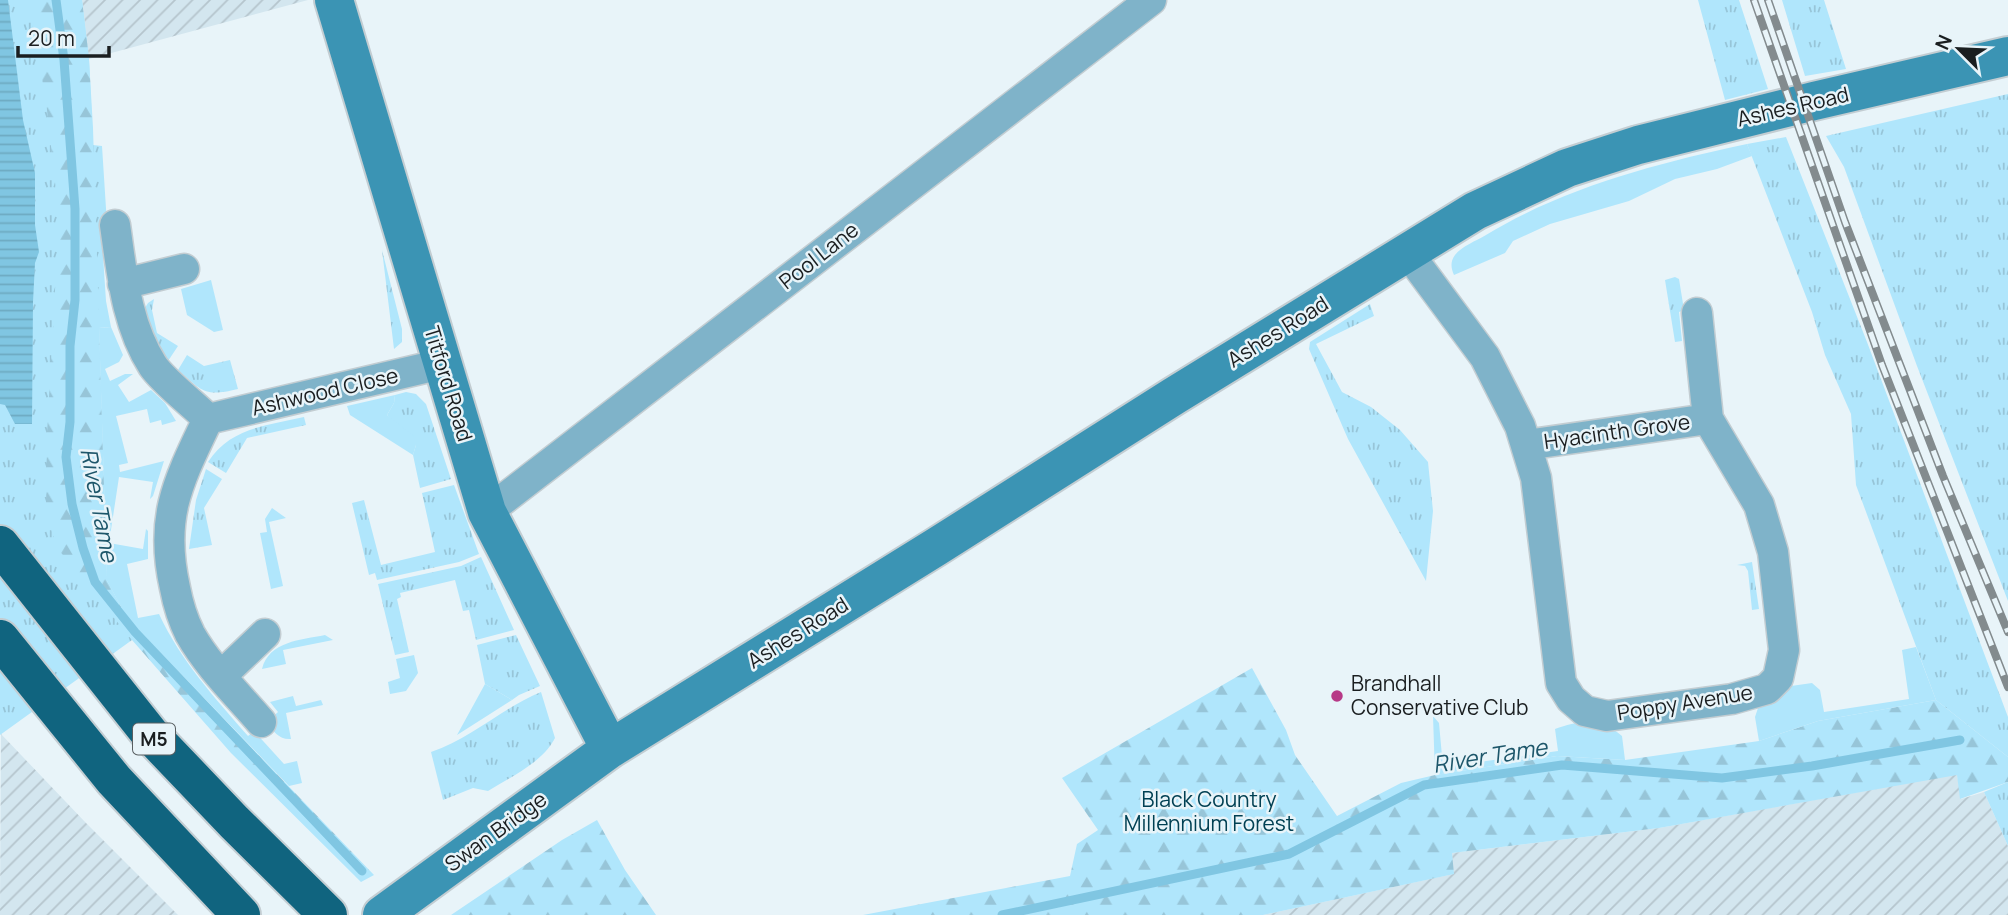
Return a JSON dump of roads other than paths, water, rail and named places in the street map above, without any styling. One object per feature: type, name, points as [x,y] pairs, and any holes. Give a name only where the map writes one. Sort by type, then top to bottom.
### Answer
[{"type":"highway","name":"M5","points":[[0,545],[150,734],[328,915]]},
{"type":"highway","name":"M5","points":[[0,639],[114,780],[241,915]]},
{"type":"street","name":"Titford Road","points":[[334,0],[486,512],[610,749]]},
{"type":"street","name":"Pool Lane","points":[[486,512],[1151,0]]},
{"type":"street","name":"Ashes Road","points":[[610,749],[1475,211],[1578,164],[1637,145],[2008,56]]},
{"type":"street","points":[[116,225],[123,284],[136,332],[154,368],[208,419],[186,464],[169,519],[172,577],[183,616],[190,634],[221,676],[261,722]]},
{"type":"street","name":"Poppy Avenue","points":[[1408,253],[1485,357],[1520,426],[1536,478],[1561,683],[1571,699],[1585,711],[1607,716],[1732,699],[1767,689],[1778,678],[1784,650],[1773,552],[1759,505],[1708,419],[1697,313]]},
{"type":"street","points":[[123,284],[184,269]]},
{"type":"street","name":"Ashwood Close","points":[[208,419],[442,364]]},
{"type":"street","name":"Hyacinth Grove","points":[[1526,445],[1708,419]]},
{"type":"street","points":[[221,676],[265,634]]},
{"type":"street","name":"Swan Bridge","points":[[382,915],[610,749]]},
{"type":"waterway","name":"River Tame","points":[[56,0],[64,60],[75,209],[75,300],[70,346],[70,422],[66,457],[72,504],[83,548],[95,582],[135,632],[362,871]]},
{"type":"waterway","name":"River Tame","points":[[1002,915],[1289,854],[1424,785],[1562,765],[1722,778],[1812,766],[1960,740]]},
{"type":"railway","points":[[1754,0],[1882,365],[2008,687]]},
{"type":"railway","points":[[1768,0],[1845,222],[1943,476],[2008,632]]},
{"type":"place","name":"Brandhall Conservative Club","points":[[1337,696]]},
{"type":"park label","name":"Black Country Millennium Forest","points":[[1209,812]]}]
